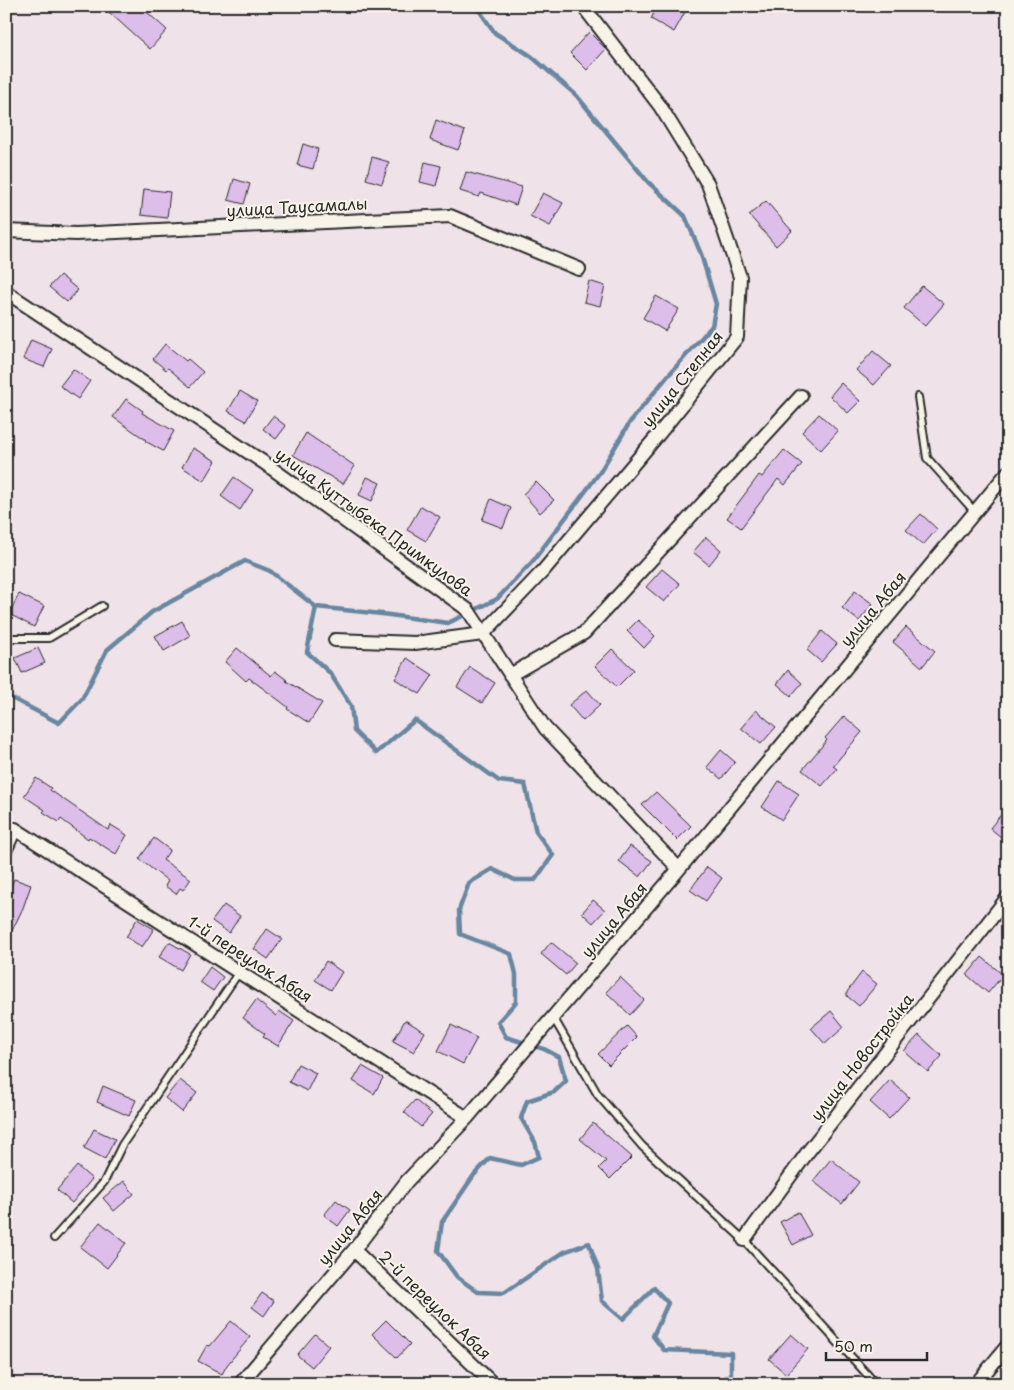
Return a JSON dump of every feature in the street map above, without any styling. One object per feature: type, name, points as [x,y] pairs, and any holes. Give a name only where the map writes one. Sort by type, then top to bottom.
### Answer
[{"type":"street","name":"улица Степная","points":[[483,634],[543,571],[658,435],[736,337],[740,276],[708,184],[660,106],[583,6]]},
{"type":"street","name":"улица Таусамалы","points":[[6,231],[76,234],[450,216],[579,269]]},
{"type":"street","name":"улица Куттыбека Примкулова","points":[[6,292],[263,462],[468,610],[545,728],[680,869]]},
{"type":"street","points":[[510,675],[584,633],[801,396]]},
{"type":"street","name":"улица Абая","points":[[240,1384],[354,1250],[408,1181],[467,1118],[680,869],[1008,472]]},
{"type":"street","points":[[334,640],[415,643],[483,634]]},
{"type":"street","points":[[6,849],[11,829]]},
{"type":"street","name":"1-й переулок Абая","points":[[11,829],[467,1118]]},
{"type":"street","name":"улица Новостройка","points":[[744,1240],[808,1153],[1008,897]]},
{"type":"street","name":"2-й переулок Абая","points":[[354,1250],[493,1384]]},
{"type":"street","points":[[976,1384],[1008,1345]]},
{"type":"lane","points":[[918,397],[927,458],[975,512]]},
{"type":"lane","points":[[6,638],[50,638],[102,606]]},
{"type":"lane","points":[[54,1238],[104,1182],[122,1145],[239,972]]},
{"type":"lane","points":[[553,1017],[598,1095],[642,1146],[744,1240],[876,1384]]},
{"type":"building","points":[[102,6],[140,6],[167,30],[150,49]]},
{"type":"building","points":[[657,6],[674,6],[685,12],[674,32],[651,19]]},
{"type":"building","points":[[589,32],[606,49],[587,70],[570,53]]},
{"type":"building","points":[[436,120],[465,131],[458,150],[430,140]]},
{"type":"building","points":[[303,144],[318,149],[313,169],[297,165]]},
{"type":"building","points":[[372,157],[389,162],[382,184],[366,179]]},
{"type":"building","points":[[425,162],[441,166],[436,186],[420,182]]},
{"type":"building","points":[[466,172],[522,187],[516,205],[481,193],[479,197],[460,191]]},
{"type":"building","points":[[234,179],[250,184],[244,204],[228,200]]},
{"type":"building","points":[[144,189],[170,192],[167,218],[141,215]]},
{"type":"building","points":[[543,193],[563,203],[550,226],[530,216]]},
{"type":"building","points":[[766,201],[792,231],[776,246],[749,215]]},
{"type":"building","points":[[60,275],[78,290],[67,302],[49,287]]},
{"type":"building","points":[[589,281],[605,286],[600,306],[584,302]]},
{"type":"building","points":[[922,286],[944,304],[925,326],[904,308]]},
{"type":"building","points":[[656,296],[679,309],[665,331],[643,318]]},
{"type":"building","points":[[31,340],[52,349],[44,367],[23,359]]},
{"type":"building","points":[[165,344],[186,361],[188,359],[203,372],[190,387],[168,368],[166,370],[153,359]]},
{"type":"building","points":[[873,351],[891,366],[874,385],[856,370]]},
{"type":"building","points":[[73,369],[90,381],[78,399],[60,386]]},
{"type":"building","points":[[841,383],[860,401],[848,413],[830,396]]},
{"type":"building","points":[[240,391],[257,401],[246,421],[228,411]]},
{"type":"building","points":[[126,399],[143,411],[142,413],[174,431],[163,451],[145,441],[113,417]]},
{"type":"building","points":[[819,414],[838,431],[821,450],[802,432]]},
{"type":"building","points":[[273,416],[286,426],[276,439],[263,429]]},
{"type":"building","points":[[306,433],[355,466],[343,484],[293,455]]},
{"type":"building","points":[[193,448],[216,461],[204,481],[182,467]]},
{"type":"building","points":[[784,450],[802,464],[785,485],[778,479],[741,528],[727,518],[759,475],[762,477]]},
{"type":"building","points":[[234,477],[253,490],[240,510],[221,496]]},
{"type":"building","points":[[367,477],[380,483],[372,501],[359,495]]},
{"type":"building","points":[[536,482],[554,500],[540,513],[523,494]]},
{"type":"building","points":[[491,499],[511,508],[503,528],[482,520]]},
{"type":"building","points":[[421,506],[440,517],[426,541],[407,530]]},
{"type":"building","points":[[921,514],[937,529],[923,545],[906,530]]},
{"type":"building","points":[[706,537],[721,550],[709,565],[693,552]]},
{"type":"building","points":[[662,569],[680,584],[664,602],[646,587]]},
{"type":"building","points":[[855,591],[873,604],[859,621],[842,608]]},
{"type":"building","points":[[19,594],[44,606],[34,627],[9,614]]},
{"type":"building","points":[[638,620],[655,636],[644,648],[627,631]]},
{"type":"building","points":[[182,621],[190,636],[164,651],[155,636]]},
{"type":"building","points":[[906,627],[935,651],[922,667],[893,642]]},
{"type":"building","points":[[822,631],[837,644],[821,662],[807,650]]},
{"type":"building","points":[[38,648],[45,663],[22,673],[15,658]]},
{"type":"building","points":[[237,648],[271,676],[275,671],[286,681],[322,703],[309,723],[287,709],[288,707],[249,678],[246,681],[225,662]]},
{"type":"building","points":[[612,649],[634,670],[617,687],[595,666]]},
{"type":"building","points":[[407,658],[433,675],[420,694],[395,679]]},
{"type":"building","points":[[470,667],[495,683],[482,703],[457,687]]},
{"type":"building","points":[[788,670],[802,683],[791,696],[777,684]]},
{"type":"building","points":[[587,690],[600,705],[583,721],[569,705]]},
{"type":"building","points":[[756,710],[776,727],[761,744],[741,728]]},
{"type":"building","points":[[844,716],[862,732],[833,766],[837,769],[822,786],[802,770]]},
{"type":"building","points":[[721,750],[735,762],[721,779],[707,767]]},
{"type":"building","points":[[36,778],[51,788],[50,790],[108,830],[111,825],[127,835],[116,854],[89,837],[88,839],[61,819],[59,822],[43,812],[45,810],[24,796]]},
{"type":"building","points":[[779,781],[799,794],[782,820],[762,807]]},
{"type":"building","points":[[656,792],[691,826],[677,840],[642,805]]},
{"type":"building","points":[[1008,806],[1008,843],[990,828]]},
{"type":"building","points":[[154,838],[170,850],[163,860],[191,879],[183,890],[180,888],[176,894],[165,886],[168,881],[139,859]]},
{"type":"building","points":[[630,846],[652,861],[640,877],[619,861]]},
{"type":"building","points":[[707,867],[722,878],[706,901],[690,890]]},
{"type":"building","points":[[14,879],[31,885],[23,908],[6,943],[6,899]]},
{"type":"building","points":[[593,900],[605,910],[593,923],[582,913]]},
{"type":"building","points":[[224,905],[240,916],[229,933],[212,921]]},
{"type":"building","points":[[137,919],[154,929],[142,947],[126,937]]},
{"type":"building","points":[[267,929],[282,939],[268,959],[254,949]]},
{"type":"building","points":[[169,942],[190,954],[181,970],[159,957]]},
{"type":"building","points":[[551,942],[576,963],[566,975],[541,954]]},
{"type":"building","points":[[982,957],[1003,975],[988,993],[967,975]]},
{"type":"building","points":[[326,961],[342,972],[331,990],[315,980]]},
{"type":"building","points":[[210,967],[223,977],[213,991],[200,982]]},
{"type":"building","points":[[862,972],[877,984],[859,1006],[847,996],[847,992]]},
{"type":"building","points":[[620,977],[644,1000],[630,1015],[606,992]]},
{"type":"building","points":[[256,1000],[276,1016],[279,1011],[294,1021],[278,1046],[263,1037],[265,1034],[243,1018]]},
{"type":"building","points":[[831,1011],[844,1027],[825,1044],[811,1028]]},
{"type":"building","points":[[405,1020],[425,1032],[414,1052],[393,1041]]},
{"type":"building","points":[[451,1025],[477,1038],[463,1064],[438,1051]]},
{"type":"building","points":[[627,1026],[637,1037],[609,1065],[598,1054]]},
{"type":"building","points":[[919,1035],[942,1056],[928,1072],[904,1051]]},
{"type":"building","points":[[298,1064],[316,1073],[307,1091],[289,1082]]},
{"type":"building","points":[[362,1066],[383,1078],[374,1094],[353,1081]]},
{"type":"building","points":[[180,1080],[197,1093],[182,1112],[165,1098]]},
{"type":"building","points":[[890,1080],[909,1097],[889,1119],[870,1102]]},
{"type":"building","points":[[103,1086],[136,1100],[129,1116],[97,1102]]},
{"type":"building","points":[[415,1100],[432,1114],[421,1127],[404,1112]]},
{"type":"building","points":[[593,1123],[632,1157],[610,1179],[599,1168],[606,1161],[580,1139]]},
{"type":"building","points":[[94,1129],[115,1139],[105,1159],[84,1148]]},
{"type":"building","points":[[831,1159],[859,1182],[842,1204],[813,1181]]},
{"type":"building","points":[[77,1166],[92,1179],[72,1203],[57,1190]]},
{"type":"building","points":[[124,1181],[134,1194],[114,1211],[103,1198]]},
{"type":"building","points":[[336,1200],[350,1210],[338,1226],[324,1215]]},
{"type":"building","points":[[798,1212],[811,1235],[793,1245],[780,1222]]},
{"type":"building","points":[[100,1222],[126,1243],[107,1268],[80,1247]]},
{"type":"building","points":[[262,1293],[274,1301],[264,1316],[252,1307]]},
{"type":"building","points":[[386,1320],[410,1344],[397,1358],[372,1334]]},
{"type":"building","points":[[231,1321],[250,1337],[222,1374],[198,1361],[207,1345],[210,1346]]},
{"type":"building","points":[[315,1334],[329,1346],[312,1367],[297,1355]]},
{"type":"building","points":[[791,1334],[808,1349],[786,1374],[769,1359]]},
{"type":"waterway","points":[[6,695],[59,723],[82,699],[107,650],[152,612],[245,561],[270,571],[316,607],[448,623],[497,599],[533,561],[600,472],[630,422],[712,326],[716,304],[701,254],[685,216],[648,182],[576,95],[531,56],[495,33],[476,6]]},
{"type":"waterway","points":[[316,607],[307,652],[330,673],[351,706],[354,731],[376,753],[415,720],[499,781],[525,784],[536,832],[553,855],[535,880],[515,880],[492,869],[469,883],[459,910],[460,934],[511,954],[516,974],[516,1002],[498,1022],[506,1037],[544,1049],[559,1057],[566,1081],[554,1092],[527,1101],[521,1118],[535,1142],[539,1157],[521,1165],[490,1158],[474,1175],[442,1222],[438,1251],[457,1277],[478,1292],[504,1293],[564,1252],[589,1243],[598,1269],[602,1301],[623,1319],[654,1288],[668,1303],[653,1336],[664,1350],[731,1353],[731,1376],[706,1384]]}]
